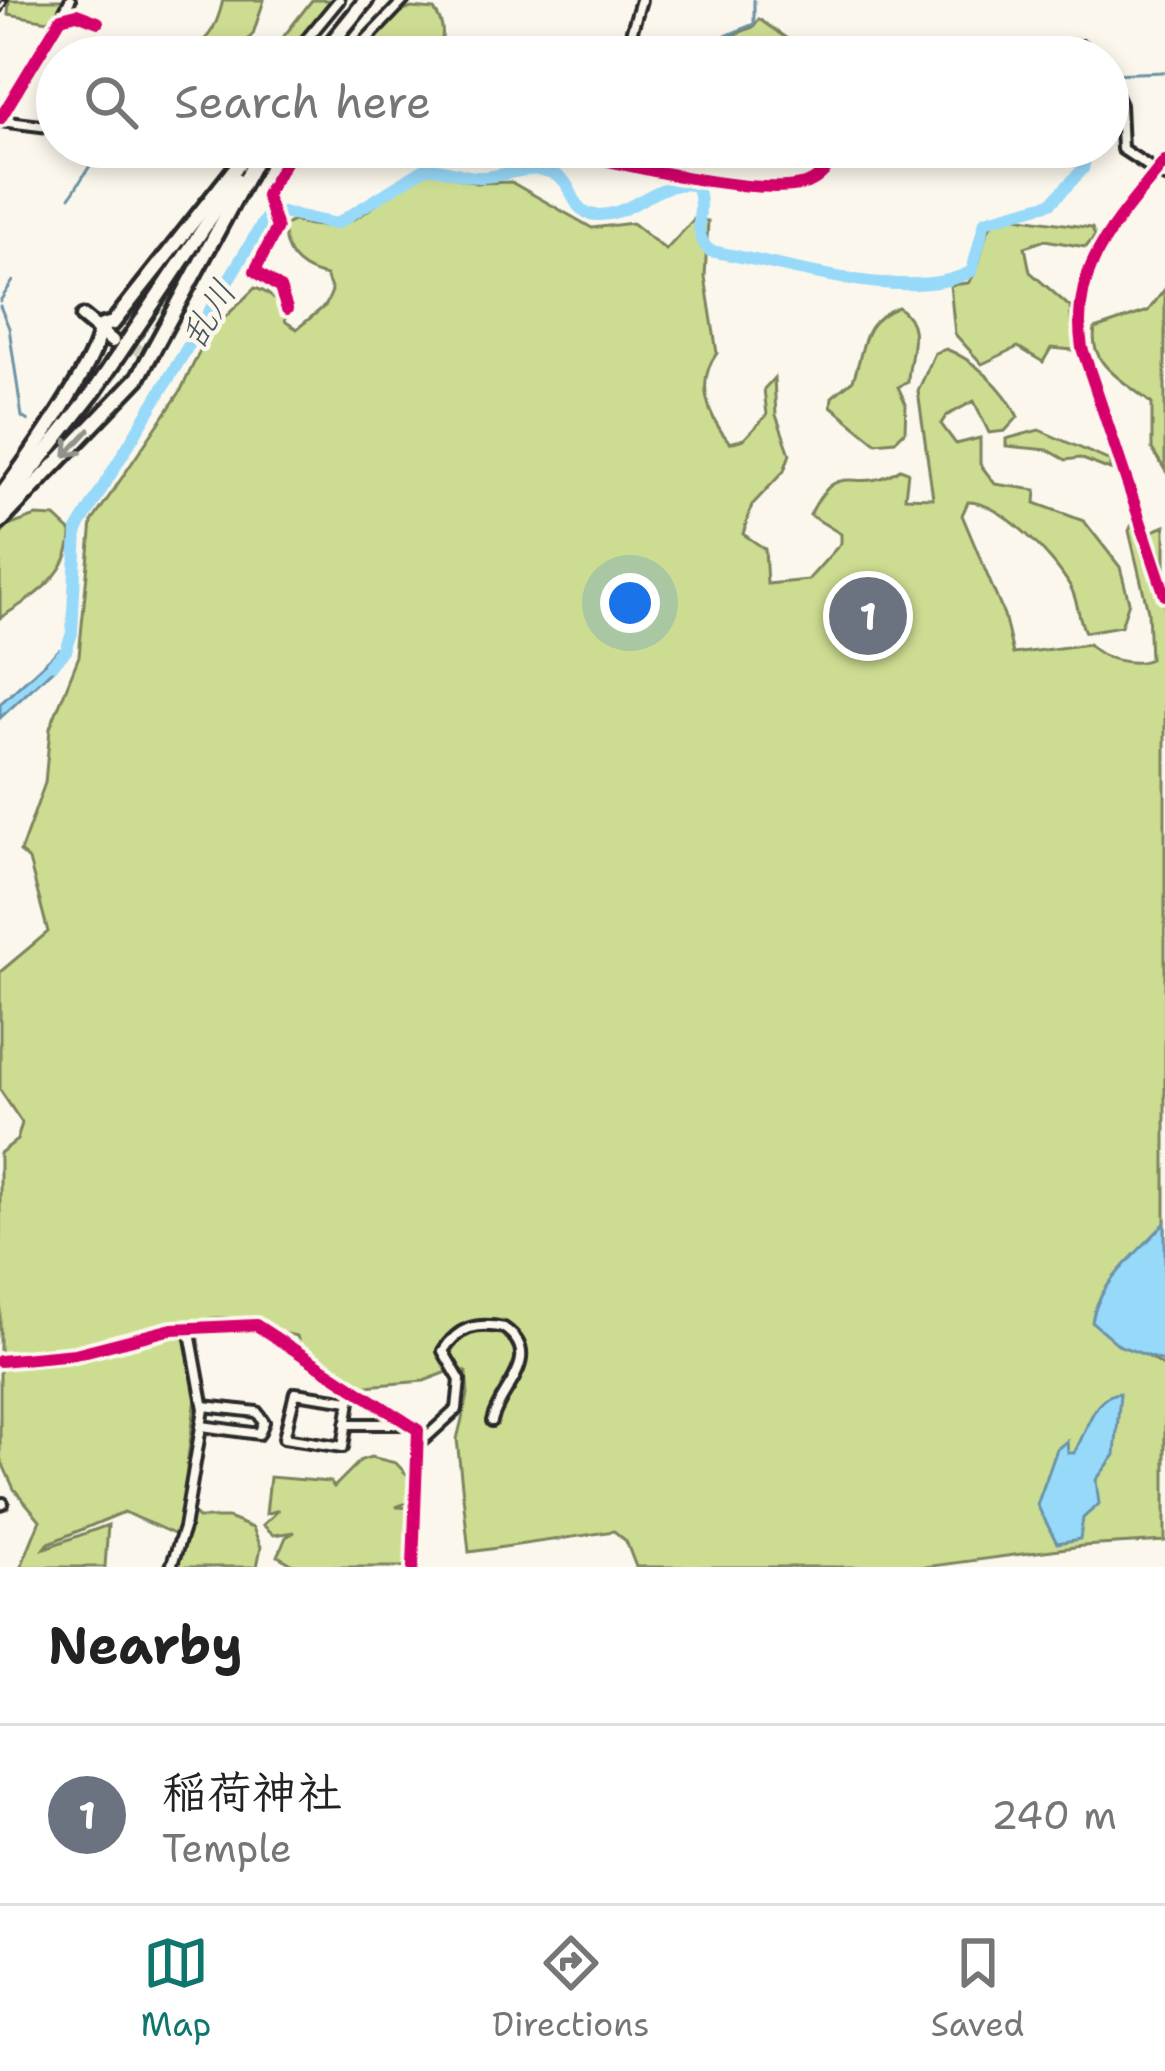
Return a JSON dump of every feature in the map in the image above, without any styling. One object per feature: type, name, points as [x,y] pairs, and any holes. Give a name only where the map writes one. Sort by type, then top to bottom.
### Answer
[{"type":"highway","points":[[337,36],[366,0]]},
{"type":"highway","points":[[101,328],[113,322],[240,168]]},
{"type":"highway","points":[[130,348],[244,168]]},
{"type":"highway","points":[[0,511],[130,348],[244,168]]},
{"type":"highway","points":[[0,522],[139,378],[130,348],[84,316]]},
{"type":"highway","points":[[0,497],[79,377],[99,343],[101,328]]},
{"type":"street","points":[[51,36],[70,0]]},
{"type":"street","points":[[309,36],[339,0]]},
{"type":"street","points":[[370,36],[404,0]]},
{"type":"street","points":[[630,36],[641,0]]},
{"type":"street","points":[[62,18],[77,14],[98,22]]},
{"type":"street","points":[[36,61],[0,120],[36,125]]},
{"type":"street","points":[[1129,154],[1161,175]]},
{"type":"street","points":[[1165,161],[1161,175],[1094,251],[1078,307],[1082,348],[1165,596]]},
{"type":"street","points":[[281,168],[268,188],[277,224],[256,273],[280,288],[286,309]]},
{"type":"street","points":[[658,168],[735,183],[805,184],[818,168]]},
{"type":"street","points":[[0,1361],[75,1354],[189,1328],[256,1325],[409,1424],[422,1441],[413,1567]]},
{"type":"street","points":[[422,1441],[457,1409],[460,1380],[443,1351],[451,1337],[471,1326],[504,1328],[521,1352],[521,1368],[492,1421]]},
{"type":"street","points":[[171,1567],[184,1528],[204,1406],[189,1328]]},
{"type":"street","points":[[350,1401],[295,1393],[284,1438],[343,1447],[352,1388]]},
{"type":"street","points":[[202,1426],[259,1434],[264,1422],[256,1412],[204,1406]]},
{"type":"street","points":[[346,1424],[409,1424]]},
{"type":"green space","points":[[9,0],[67,0],[48,21],[8,14]]},
{"type":"green space","points":[[223,0],[264,0],[251,36],[208,36]]},
{"type":"green space","points":[[312,0],[335,0],[305,36],[284,36]]},
{"type":"green space","points":[[411,8],[434,10],[442,36],[374,36],[394,15]]},
{"type":"green space","points":[[759,19],[783,36],[730,36],[753,27]]},
{"type":"green space","points":[[431,171],[477,183],[511,182],[592,228],[632,223],[666,250],[694,219],[708,221],[705,277],[717,353],[707,376],[710,411],[730,443],[744,439],[767,415],[764,389],[774,378],[776,415],[790,454],[784,471],[752,505],[743,534],[765,549],[767,584],[808,580],[841,543],[841,534],[810,515],[830,486],[884,477],[900,469],[908,472],[905,497],[933,498],[918,391],[935,353],[946,349],[988,377],[1018,417],[1005,431],[989,433],[974,401],[946,416],[941,424],[956,444],[980,438],[980,464],[995,484],[1036,490],[1035,503],[1084,521],[1120,567],[1129,602],[1121,626],[1085,632],[1070,586],[1040,547],[996,511],[968,502],[962,515],[1004,615],[1013,654],[1089,644],[1118,660],[1150,659],[1148,611],[1129,531],[1132,524],[1146,534],[1165,526],[1165,1241],[1120,1339],[1165,1367],[1165,1541],[1082,1546],[925,1567],[636,1567],[626,1541],[614,1531],[469,1552],[457,1439],[468,1395],[466,1372],[458,1368],[424,1381],[365,1386],[300,1345],[297,1336],[240,1320],[212,1318],[183,1329],[197,1390],[187,1465],[190,1511],[198,1518],[228,1518],[253,1528],[261,1547],[257,1567],[175,1567],[183,1538],[124,1512],[45,1548],[108,1525],[105,1567],[21,1567],[40,1520],[14,1489],[0,1458],[0,1153],[17,1140],[22,1123],[0,1090],[0,972],[48,932],[29,860],[20,852],[45,783],[50,728],[79,656],[92,522],[180,392],[208,334],[255,288],[272,297],[286,322],[297,329],[326,305],[332,291],[326,276],[294,259],[284,226],[293,221],[317,226],[352,220]]},
{"type":"green space","points":[[1001,215],[1092,228],[1095,236],[1086,247],[1045,240],[1025,247],[1030,272],[1070,307],[1074,350],[1051,348],[1043,362],[1018,347],[982,364],[955,334],[950,285],[968,283],[974,275],[988,230]]},
{"type":"green space","points":[[1165,289],[1165,470],[1152,449],[1152,404],[1103,363],[1094,342],[1095,329],[1148,311]]},
{"type":"green space","points":[[898,307],[913,332],[908,382],[898,387],[906,404],[905,431],[895,441],[876,443],[831,406],[832,397],[853,380],[870,328]]},
{"type":"green space","points":[[1039,430],[1110,461],[1110,470],[1080,458],[1066,460],[1048,450],[1006,446],[1006,439]]},
{"type":"green space","points":[[36,516],[55,517],[71,532],[65,561],[48,583],[0,618],[0,536],[8,526]]},
{"type":"green space","points":[[371,1457],[396,1463],[414,1482],[412,1501],[396,1507],[414,1508],[410,1567],[297,1567],[278,1556],[286,1537],[295,1532],[274,1535],[263,1525],[279,1510],[266,1514],[270,1477],[330,1482],[334,1487],[361,1460]]},
{"type":"water","points":[[59,650],[65,658],[0,718],[0,704]]},
{"type":"water","points":[[1165,1223],[1165,1362],[1120,1346],[1092,1322],[1111,1281]]},
{"type":"water","points":[[1120,1393],[1115,1455],[1096,1480],[1099,1504],[1083,1518],[1080,1539],[1057,1543],[1037,1505],[1057,1449],[1067,1441],[1068,1453],[1074,1453],[1097,1407]]},
{"type":"waterway","points":[[726,36],[754,24],[754,0]]},
{"type":"waterway","points":[[1129,73],[1165,72]]},
{"type":"waterway","points":[[70,197],[89,168]]},
{"type":"waterway","name":"乱川","points":[[53,664],[66,651],[72,633],[77,530],[267,216],[278,212],[336,224],[426,168]]},
{"type":"waterway","name":"乱川","points":[[426,168],[481,177],[542,170],[562,179],[580,208],[604,215],[668,187],[696,186],[700,236],[710,251],[843,278],[914,284],[945,281],[972,271],[985,221],[1051,203],[1083,168]]},
{"type":"waterway","points":[[0,301],[13,281]]},
{"type":"waterway","points":[[0,306],[9,328],[22,417],[28,421]]},
{"type":"tunnel","points":[[116,335],[140,351]]},
{"type":"railway","points":[[0,10],[5,0]]},
{"type":"cycle path","points":[[50,36],[61,18],[77,14],[98,22]]},
{"type":"cycle path","points":[[0,119],[36,59]]},
{"type":"cycle path","points":[[1165,161],[1101,246],[1083,292],[1080,319],[1082,348],[1165,595]]},
{"type":"cycle path","points":[[282,168],[266,195],[277,228],[255,271],[280,288],[287,309]]},
{"type":"cycle path","points":[[643,168],[760,187],[812,181],[827,168]]},
{"type":"cycle path","points":[[0,1361],[75,1354],[172,1329],[256,1325],[418,1430],[413,1567]]},
{"type":"place","name":"稲荷神社","points":[[868,616]]}]
